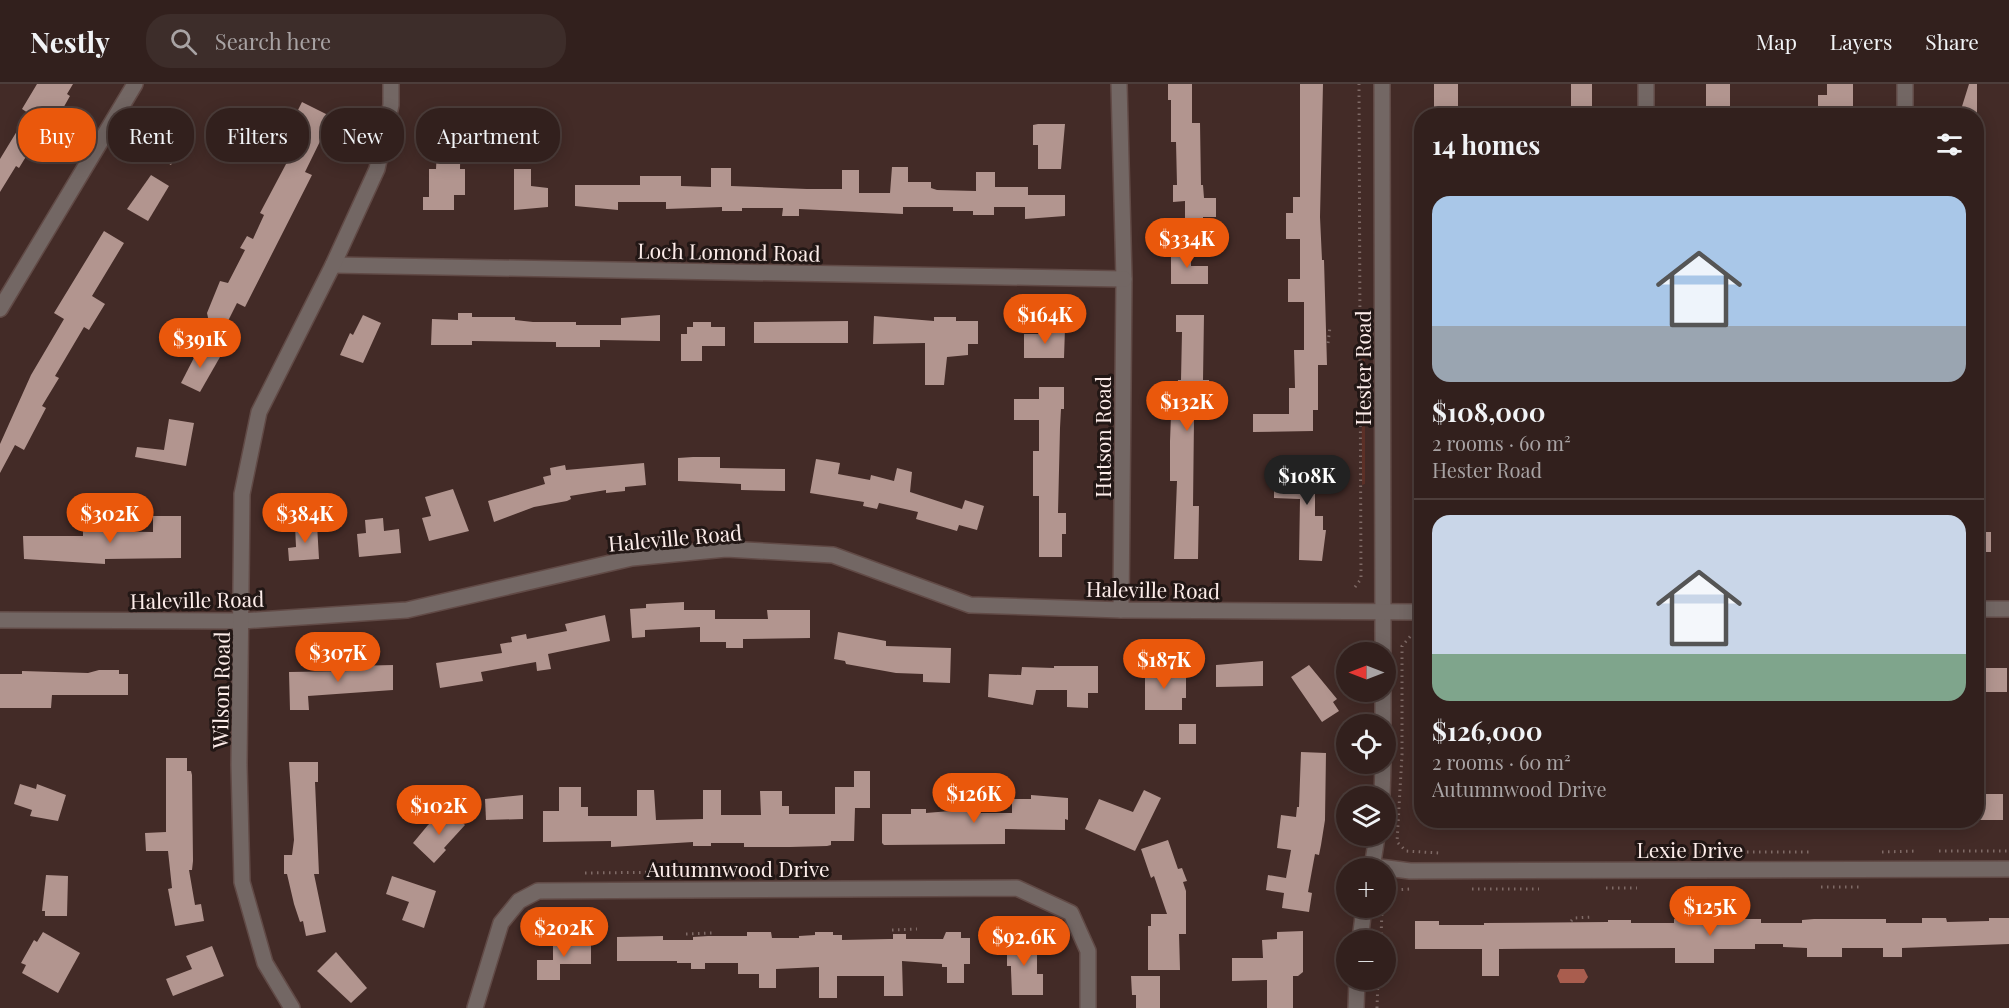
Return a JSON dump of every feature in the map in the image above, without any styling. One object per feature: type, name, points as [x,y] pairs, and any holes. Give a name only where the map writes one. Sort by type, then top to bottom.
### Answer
[{"type":"street","points":[[0,309],[135,84]]},
{"type":"street","name":"Wilson Road","points":[[292,1008],[265,963],[244,895],[240,859],[243,494],[259,412],[333,265],[377,169],[391,105],[391,84]]},
{"type":"street","name":"Hutson Road","points":[[1119,84],[1124,279],[1121,610]]},
{"type":"street","name":"Hester Road","points":[[1382,84],[1383,642]]},
{"type":"street","points":[[1646,84],[1646,108]]},
{"type":"street","points":[[1905,84],[1905,108]]},
{"type":"street","name":"Loch Lomond Road","points":[[333,265],[1124,279]]},
{"type":"street","name":"Haleville Road","points":[[0,620],[243,621],[407,610],[632,558],[726,549],[833,555],[970,605],[1121,610],[1414,612]]},
{"type":"street","points":[[1984,609],[2009,609]]},
{"type":"street","name":"Lexie Drive","points":[[1396,870],[2009,869]]},
{"type":"street","name":"Autumnwood Drive","points":[[475,1008],[501,923],[519,901],[538,891],[1017,888],[1071,913],[1088,951],[1088,1008]]},
{"type":"street","points":[[1356,1008],[1357,990]]},
{"type":"path","points":[[1355,587],[1361,579],[1359,84]]},
{"type":"path","points":[[1328,344],[1330,327]]},
{"type":"path","points":[[1414,632],[1402,646],[1402,755],[1397,842],[1406,851],[1443,853]]},
{"type":"path","points":[[1930,852],[2009,851]]},
{"type":"path","points":[[1681,852],[1820,852]]},
{"type":"path","points":[[1878,852],[1920,852]]},
{"type":"path","points":[[1470,888],[1539,889]]},
{"type":"path","points":[[1396,890],[1412,889]]},
{"type":"path","points":[[1571,921],[1574,918],[1592,917]]},
{"type":"path","points":[[892,930],[917,929]]},
{"type":"path","points":[[686,934],[713,933]]},
{"type":"path","points":[[1377,1008],[1378,990]]},
{"type":"shaded area","points":[[1361,334],[1365,334],[1365,484],[1362,485]]},
{"type":"shaded area","points":[[1560,969],[1584,969],[1588,977],[1584,983],[1560,983],[1557,976]]},
{"type":"building","points":[[37,84],[73,84],[63,108],[23,108]]},
{"type":"building","points":[[1168,84],[1192,84],[1192,123],[1200,123],[1201,185],[1203,185],[1204,198],[1216,198],[1216,217],[1203,217],[1203,228],[1185,228],[1185,201],[1173,202],[1173,185],[1177,185],[1176,142],[1171,142],[1171,100],[1168,100]]},
{"type":"building","points":[[1300,84],[1323,84],[1320,217],[1322,260],[1324,260],[1327,365],[1318,365],[1318,410],[1313,410],[1313,431],[1253,432],[1253,414],[1289,414],[1289,388],[1295,388],[1294,350],[1304,350],[1304,302],[1288,302],[1288,279],[1300,279],[1300,239],[1286,239],[1286,213],[1293,213],[1293,197],[1300,197]]},
{"type":"building","points":[[1434,84],[1458,84],[1458,108],[1434,108]]},
{"type":"building","points":[[1571,84],[1592,84],[1592,108],[1571,108]]},
{"type":"building","points":[[1706,84],[1730,84],[1730,108],[1706,108]]},
{"type":"building","points":[[1827,84],[1853,84],[1853,108],[1818,108],[1818,95],[1827,95]]},
{"type":"building","points":[[1969,84],[1977,84],[1977,108],[1962,108]]},
{"type":"building","points":[[302,102],[321,112],[321,139],[305,172],[312,175],[245,307],[237,303],[224,329],[209,322],[207,313],[220,281],[228,283],[245,250],[240,248],[247,236],[253,239],[264,215],[260,213],[287,162],[309,162],[309,108],[299,108]]},
{"type":"building","points":[[1065,124],[1061,169],[1038,169],[1038,145],[1033,145],[1033,125]]},
{"type":"building","points":[[18,129],[18,162],[23,162],[19,168],[16,166],[0,192],[0,159]]},
{"type":"building","points":[[436,162],[460,162],[460,169],[465,169],[465,195],[454,195],[454,210],[423,210],[423,197],[429,197],[429,169],[436,169]]},
{"type":"building","points":[[892,167],[908,167],[908,182],[931,182],[931,188],[937,190],[976,191],[976,172],[995,172],[995,187],[1028,187],[1028,195],[1065,195],[1065,216],[1025,219],[1025,207],[994,207],[994,215],[973,215],[973,211],[953,211],[953,207],[903,207],[903,214],[799,209],[799,216],[782,216],[783,208],[742,208],[742,211],[722,211],[722,207],[666,209],[666,202],[618,202],[618,210],[575,206],[575,185],[640,185],[640,176],[681,176],[681,186],[711,187],[711,168],[731,168],[731,186],[807,189],[842,189],[842,170],[859,170],[859,193],[890,193]]},
{"type":"building","points":[[514,169],[531,169],[531,186],[548,188],[548,207],[514,210]]},
{"type":"building","points":[[151,175],[169,186],[148,221],[127,209]]},
{"type":"building","points":[[104,231],[124,243],[92,296],[105,304],[89,330],[84,327],[55,376],[59,378],[42,406],[46,408],[24,450],[15,445],[0,473],[0,444],[31,375],[64,319],[54,313]]},
{"type":"building","points":[[1171,248],[1191,248],[1191,266],[1208,266],[1208,284],[1171,284]]},
{"type":"building","points":[[458,313],[472,313],[472,317],[515,317],[515,320],[533,322],[576,322],[576,325],[621,325],[621,318],[660,315],[660,341],[600,340],[600,347],[556,347],[556,342],[472,341],[472,345],[431,345],[432,319],[458,320]]},
{"type":"building","points":[[363,315],[381,323],[363,363],[340,355],[350,333],[353,335]]},
{"type":"building","points":[[1176,315],[1204,315],[1203,380],[1209,380],[1209,401],[1206,401],[1206,419],[1194,419],[1193,506],[1199,506],[1198,559],[1174,559],[1177,481],[1170,481],[1170,441],[1172,390],[1177,390],[1178,380],[1181,380],[1182,332],[1176,332]]},
{"type":"building","points":[[874,316],[934,321],[934,317],[956,317],[956,321],[978,321],[978,344],[968,344],[968,355],[947,357],[944,385],[925,385],[925,343],[873,344]]},
{"type":"building","points":[[848,321],[848,343],[754,343],[754,322]]},
{"type":"building","points":[[693,322],[711,322],[711,327],[725,327],[725,346],[702,346],[702,361],[681,361],[681,334],[687,334],[687,327],[693,327]]},
{"type":"building","points":[[1052,328],[1065,328],[1064,358],[1024,358],[1024,334],[1052,334]]},
{"type":"building","points":[[200,346],[220,357],[200,392],[181,383]]},
{"type":"building","points":[[1039,387],[1064,387],[1064,409],[1061,409],[1060,428],[1058,513],[1066,513],[1066,534],[1062,534],[1062,557],[1039,557],[1039,496],[1033,496],[1033,451],[1039,451],[1039,420],[1014,420],[1014,399],[1039,399]]},
{"type":"building","points":[[169,419],[194,423],[186,466],[135,457],[137,447],[164,450]]},
{"type":"building","points":[[720,457],[720,468],[785,469],[785,491],[741,490],[741,484],[678,481],[678,458]]},
{"type":"building","points":[[1297,458],[1324,458],[1324,490],[1315,490],[1315,516],[1323,516],[1323,530],[1326,530],[1322,561],[1299,560],[1300,499],[1274,498],[1274,485],[1297,482]]},
{"type":"building","points":[[816,459],[840,463],[838,474],[870,480],[871,475],[894,481],[897,468],[912,472],[910,492],[962,509],[965,500],[984,506],[977,530],[959,525],[957,531],[916,519],[918,512],[879,503],[877,509],[863,506],[864,502],[810,493]]},
{"type":"building","points":[[644,463],[646,485],[625,487],[625,491],[606,493],[606,490],[570,496],[571,499],[567,501],[534,507],[494,522],[488,501],[545,484],[543,477],[551,475],[550,468],[565,465],[566,470]]},
{"type":"building","points":[[453,489],[469,531],[429,541],[422,518],[431,516],[425,497]]},
{"type":"building","points":[[153,516],[181,516],[181,558],[105,559],[105,564],[24,559],[23,536],[83,536],[83,531],[153,532]]},
{"type":"building","points":[[383,518],[384,531],[399,529],[401,553],[359,557],[357,534],[366,533],[365,520]]},
{"type":"building","points":[[317,524],[319,559],[289,561],[288,548],[296,547],[295,525]]},
{"type":"building","points":[[1984,532],[1991,532],[1991,552],[1984,552]]},
{"type":"building","points":[[684,602],[684,610],[715,610],[715,619],[768,619],[767,610],[810,610],[810,638],[743,639],[743,648],[726,648],[726,642],[700,642],[700,627],[645,630],[645,637],[632,638],[630,609],[646,608],[646,604]]},
{"type":"building","points":[[605,615],[610,641],[548,654],[551,669],[537,671],[536,662],[481,672],[483,681],[440,688],[436,663],[502,653],[500,644],[512,642],[511,637],[526,634],[527,639],[567,631],[565,624]]},
{"type":"building","points":[[838,632],[886,641],[886,646],[951,648],[950,683],[923,682],[923,674],[896,673],[846,664],[845,661],[834,659]]},
{"type":"building","points":[[1263,661],[1263,686],[1216,687],[1216,665]]},
{"type":"building","points":[[393,665],[393,690],[308,696],[309,710],[290,710],[289,672],[351,671],[351,666]]},
{"type":"building","points":[[1309,665],[1336,698],[1333,702],[1339,711],[1322,722],[1291,677]]},
{"type":"building","points":[[1054,666],[1098,666],[1098,693],[1088,693],[1088,708],[1067,707],[1067,690],[1036,690],[1033,705],[988,697],[989,674],[1021,675],[1022,667],[1054,668]]},
{"type":"building","points":[[1145,666],[1160,666],[1160,673],[1186,673],[1186,698],[1182,698],[1182,710],[1145,710]]},
{"type":"building","points":[[1984,668],[2007,668],[2007,692],[1984,692]]},
{"type":"building","points":[[99,670],[119,670],[119,674],[128,674],[128,695],[52,695],[51,708],[0,708],[0,674],[22,674],[22,671],[88,673]]},
{"type":"building","points":[[1179,724],[1196,724],[1196,744],[1179,744]]},
{"type":"building","points":[[1301,752],[1326,753],[1325,820],[1319,855],[1315,854],[1308,892],[1312,893],[1309,912],[1282,908],[1284,893],[1266,890],[1268,875],[1286,878],[1291,850],[1277,848],[1281,815],[1296,817],[1297,807],[1299,807]]},
{"type":"building","points":[[166,758],[187,758],[187,771],[191,771],[192,775],[193,861],[192,870],[189,870],[195,905],[201,904],[204,921],[175,926],[168,889],[172,888],[168,851],[146,851],[145,833],[166,832]]},
{"type":"building","points":[[289,762],[318,762],[318,782],[315,782],[319,874],[314,874],[326,932],[306,936],[303,921],[300,922],[294,904],[287,874],[284,874],[284,855],[292,855],[294,840]]},
{"type":"building","points":[[854,771],[870,771],[870,808],[855,808],[854,841],[831,841],[831,845],[827,846],[790,847],[744,847],[744,843],[711,843],[711,846],[693,846],[693,842],[611,847],[611,841],[543,842],[543,811],[559,811],[559,787],[581,787],[581,807],[588,807],[588,816],[637,816],[637,790],[654,790],[656,820],[703,819],[703,790],[721,790],[721,815],[761,815],[760,791],[782,791],[782,806],[789,806],[789,814],[835,814],[835,787],[854,787]]},
{"type":"building","points":[[20,784],[36,789],[37,784],[66,795],[58,821],[30,816],[32,810],[14,804]]},
{"type":"building","points":[[1144,790],[1161,798],[1135,851],[1085,829],[1099,799],[1133,812]]},
{"type":"building","points":[[1984,794],[2003,794],[2003,820],[1984,820]]},
{"type":"building","points":[[523,795],[523,819],[486,820],[485,799]]},
{"type":"building","points":[[1031,795],[1068,798],[1068,820],[1065,819],[1065,830],[1005,829],[1005,844],[884,845],[882,843],[882,814],[911,814],[911,809],[926,809],[926,813],[974,809],[974,813],[1012,813],[1012,799],[1031,799]]},
{"type":"building","points":[[448,809],[465,825],[434,863],[413,843],[428,825],[435,819],[437,821]]},
{"type":"building","points":[[1168,840],[1178,869],[1182,868],[1187,881],[1183,882],[1186,891],[1186,934],[1179,934],[1180,970],[1148,970],[1148,926],[1151,926],[1151,914],[1167,914],[1154,876],[1151,878],[1141,849]]},
{"type":"building","points":[[46,875],[68,876],[67,916],[45,916],[45,911],[42,911]]},
{"type":"building","points":[[392,876],[436,891],[424,928],[402,920],[409,902],[386,894]]},
{"type":"building","points":[[1922,918],[1946,918],[1947,922],[2009,918],[2009,944],[1902,948],[1902,957],[1883,957],[1883,948],[1842,948],[1842,957],[1807,957],[1807,948],[1783,947],[1783,944],[1755,944],[1755,949],[1714,949],[1714,963],[1675,963],[1675,948],[1499,949],[1499,976],[1482,976],[1482,949],[1415,949],[1415,921],[1439,921],[1439,925],[1608,922],[1608,920],[1631,920],[1631,923],[1674,923],[1674,919],[1696,919],[1696,923],[1738,923],[1738,919],[1761,919],[1761,923],[1802,923],[1802,920],[1814,919],[1886,919],[1886,923],[1922,923]]},
{"type":"building","points":[[1303,931],[1303,972],[1298,976],[1293,976],[1293,1008],[1267,1008],[1267,980],[1232,981],[1232,958],[1263,958],[1262,940],[1277,939],[1277,932]]},
{"type":"building","points":[[43,932],[80,953],[58,993],[22,973],[26,965],[21,963],[34,940],[37,942]]},
{"type":"building","points":[[747,932],[771,932],[772,938],[799,938],[799,936],[815,935],[815,932],[833,932],[833,935],[842,935],[842,940],[893,939],[893,934],[906,934],[906,939],[943,939],[946,932],[961,932],[961,938],[970,938],[970,964],[964,964],[964,983],[947,983],[947,967],[942,967],[942,964],[902,961],[903,996],[884,996],[884,976],[837,976],[837,998],[819,998],[819,967],[776,969],[776,988],[759,988],[759,974],[738,974],[738,963],[705,963],[705,969],[691,969],[691,963],[677,963],[677,961],[617,961],[617,937],[663,936],[663,940],[693,940],[693,937],[747,936]]},
{"type":"building","points":[[1011,936],[1033,936],[1033,952],[1037,952],[1037,974],[1043,974],[1043,995],[1012,995],[1011,966],[1007,966],[1007,952],[1011,952]]},
{"type":"building","points":[[553,941],[591,941],[591,964],[560,964],[560,980],[537,980],[537,960],[553,960]]},
{"type":"building","points":[[212,946],[224,976],[173,996],[166,979],[192,969],[186,956]]},
{"type":"building","points":[[336,952],[367,988],[351,1003],[317,971]]},
{"type":"building","points":[[1131,976],[1160,976],[1160,1008],[1136,1008],[1136,995],[1132,995]]}]
